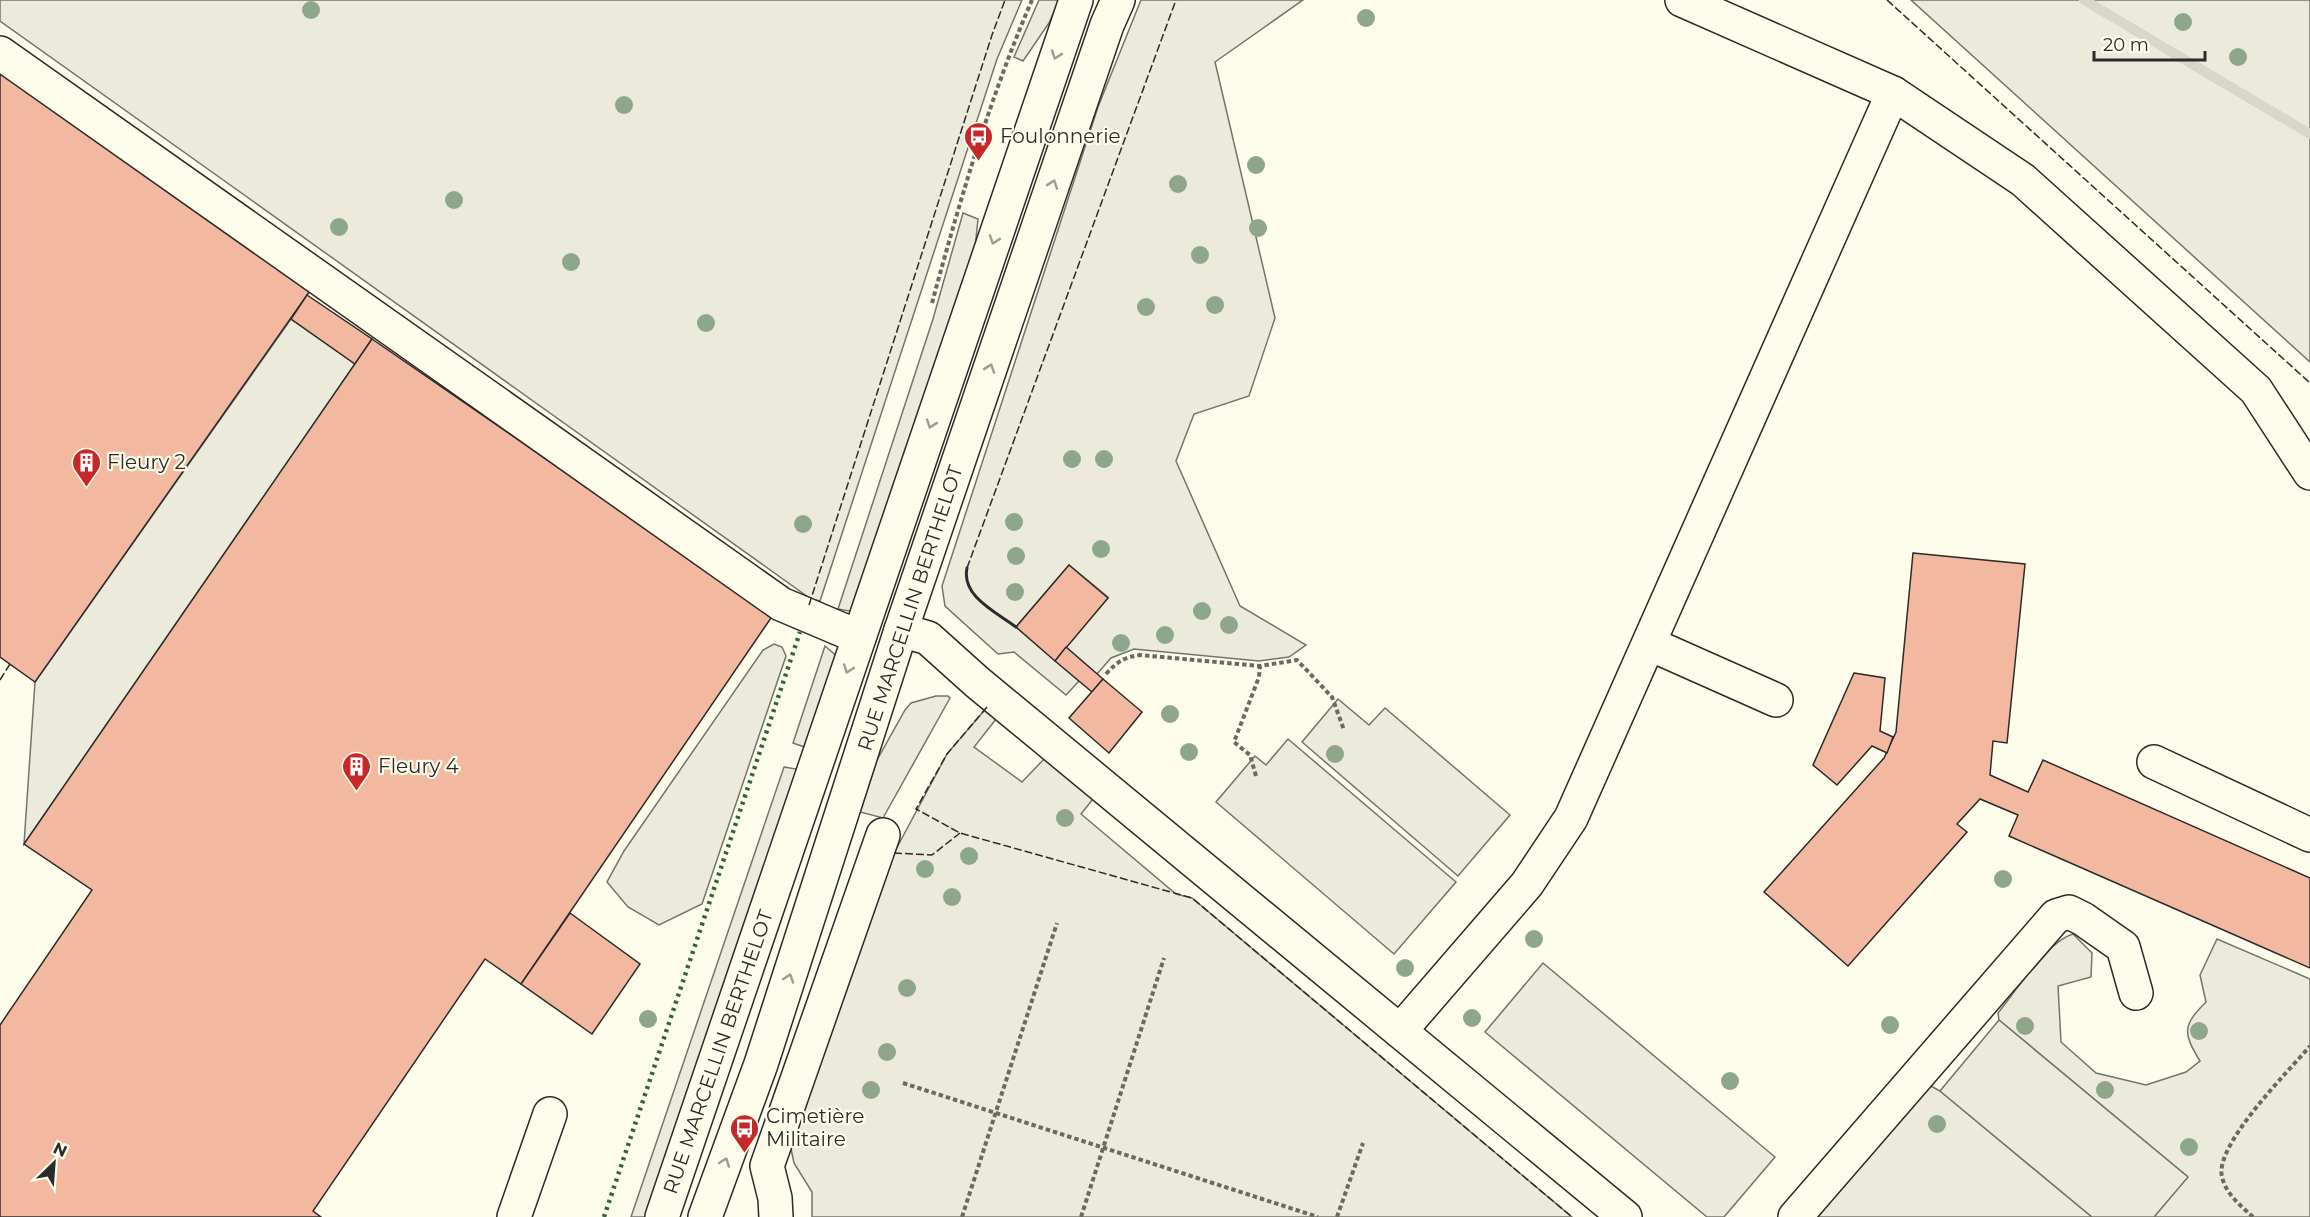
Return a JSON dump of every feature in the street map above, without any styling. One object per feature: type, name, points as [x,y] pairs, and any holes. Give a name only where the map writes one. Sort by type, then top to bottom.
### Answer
[{"type":"main road","name":"RUE MARCELLIN BERTHELOT","points":[[662,1217],[1076,0]]},
{"type":"main road","name":"RUE MARCELLIN BERTHELOT","points":[[705,1217],[761,1064],[901,630],[1107,25],[1119,0]]},
{"type":"main road","points":[[1682,0],[1893,93],[2023,180],[2256,390],[2310,473]]},
{"type":"main road","points":[[0,53],[781,604],[859,637]]},
{"type":"main road","points":[[1400,1031],[1527,884],[1571,818],[1893,93]]},
{"type":"main road","points":[[901,630],[928,638],[977,682],[1625,1217]]},
{"type":"main road","points":[[1650,644],[1776,700]]},
{"type":"main road","points":[[2154,762],[2310,835]]},
{"type":"main road","points":[[776,1217],[775,1198],[767,1166],[883,835]]},
{"type":"main road","points":[[1795,1217],[2056,916],[2069,912],[2123,947],[2136,993]]},
{"type":"main road","points":[[514,1217],[550,1114]]},
{"type":"path","points":[[1106,674],[1116,662],[1126,657],[1140,655],[1260,666],[1297,660],[1332,697],[1344,730]]},
{"type":"path","points":[[1257,776],[1250,755],[1234,742],[1259,677],[1260,666]]},
{"type":"path","points":[[962,1217],[1058,923]]},
{"type":"path","points":[[1081,1217],[1164,958]]},
{"type":"path","points":[[2253,1217],[2227,1190],[2222,1175],[2223,1163],[2243,1124],[2310,1046]]},
{"type":"path","points":[[903,1083],[1318,1217]]},
{"type":"path","points":[[1337,1217],[1363,1143]]},
{"type":"shaded area","points":[[0,0],[1022,0],[997,59],[820,601],[811,599],[0,21]]},
{"type":"shaded area","points":[[1039,0],[1059,0],[1049,23],[1023,61],[1014,57]]},
{"type":"shaded area","points":[[1141,0],[1303,0],[1215,62],[1275,318],[1249,396],[1194,414],[1176,461],[1240,606],[1306,645],[1289,657],[1259,661],[1134,649],[1111,658],[1097,674],[1066,647],[1108,597],[1069,565],[1016,627],[1079,681],[1066,695],[1014,652],[998,654],[945,606],[942,586],[1098,107]]},
{"type":"shaded area","points":[[1911,0],[2310,0],[2310,362]]},
{"type":"shaded area","points":[[963,213],[978,219],[974,258],[855,612],[838,609],[933,319]]},
{"type":"shaded area","points":[[291,319],[355,364],[24,844],[35,682]]},
{"type":"shaded area","points":[[774,644],[782,647],[786,656],[702,904],[659,925],[628,907],[607,882],[624,851],[763,650]]},
{"type":"shaded area","points":[[825,646],[840,659],[810,749],[793,743]]},
{"type":"shaded area","points":[[936,696],[950,698],[883,818],[860,812],[877,760],[905,710],[911,703]]},
{"type":"shaded area","points":[[1338,699],[1369,725],[1385,708],[1510,815],[1458,876],[1302,742]]},
{"type":"shaded area","points":[[989,705],[1000,714],[974,747],[1022,782],[1045,758],[1093,799],[1081,814],[1176,894],[1192,898],[1572,1217],[812,1217],[812,1192],[794,1163],[789,1139],[894,853],[947,754]]},
{"type":"shaded area","points":[[1288,739],[1456,882],[1394,954],[1216,802],[1255,756],[1266,765]]},
{"type":"shaded area","points":[[784,767],[802,770],[650,1217],[631,1217]]},
{"type":"shaded area","points":[[2073,934],[2092,953],[2091,977],[2058,986],[2061,1042],[2096,1073],[2146,1085],[2186,1072],[2200,1061],[2190,1043],[2188,1030],[2193,1017],[2206,1002],[2200,975],[2217,939],[2310,979],[2310,1217],[2154,1217],[2187,1176],[1999,1020],[1998,1013],[2032,968],[2053,946]]},
{"type":"shaded area","points":[[1543,963],[1775,1157],[1724,1217],[1707,1217],[1485,1032]]},
{"type":"shaded area","points":[[1999,1020],[2188,1177],[2154,1217],[2092,1217],[1940,1091]]},
{"type":"shaded area","points":[[1925,1083],[1940,1091],[2092,1217],[1818,1217]]},
{"type":"building","name":"Fleury 2","points":[[0,68],[312,288],[35,682],[0,657]]},
{"type":"building","points":[[307,295],[372,339],[355,364],[291,319]]},
{"type":"building","name":"Fleury 4","points":[[372,339],[773,615],[521,984],[485,959],[313,1211],[321,1217],[0,1217],[0,1025],[92,890],[24,844]]},
{"type":"building","points":[[1913,553],[2025,564],[2007,743],[1993,741],[1990,775],[2028,792],[2043,760],[2310,878],[2310,968],[2009,836],[2018,815],[1980,799],[1957,824],[1967,832],[1848,966],[1764,892],[1884,758],[1896,732]]},
{"type":"building","points":[[1069,565],[1108,598],[1055,661],[1016,627]]},
{"type":"building","points":[[1066,647],[1103,679],[1092,692],[1055,661]]},
{"type":"building","points":[[1854,673],[1885,678],[1880,731],[1893,737],[1887,753],[1872,746],[1837,785],[1813,765]]},
{"type":"building","points":[[1103,679],[1142,712],[1109,753],[1069,718]]},
{"type":"building","points":[[570,913],[640,964],[592,1034],[521,984]]},
{"type":"waterway","points":[[2084,0],[2310,134]]},
{"type":"hedge","points":[[604,1217],[800,632]]},
{"type":"fence","points":[[809,605],[1005,0]]},
{"type":"fence","points":[[967,568],[1176,0]]},
{"type":"fence","points":[[1887,0],[2310,383]]},
{"type":"fence","points":[[0,680],[10,664]]},
{"type":"fence","points":[[987,707],[947,754],[916,809],[960,833],[1192,898],[1572,1217]]},
{"type":"fence","points":[[894,853],[932,855],[960,833]]},
{"type":"wall","points":[[967,568],[969,587],[975,595],[990,609],[1016,627]]},
{"type":"place","name":"Foulonnerie","points":[[979,162]]},
{"type":"place","name":"Fleury 2","points":[[86,488]]},
{"type":"place","name":"Fleury 4","points":[[357,792]]},
{"type":"place","name":"Cimetière Militaire","points":[[745,1154]]}]
